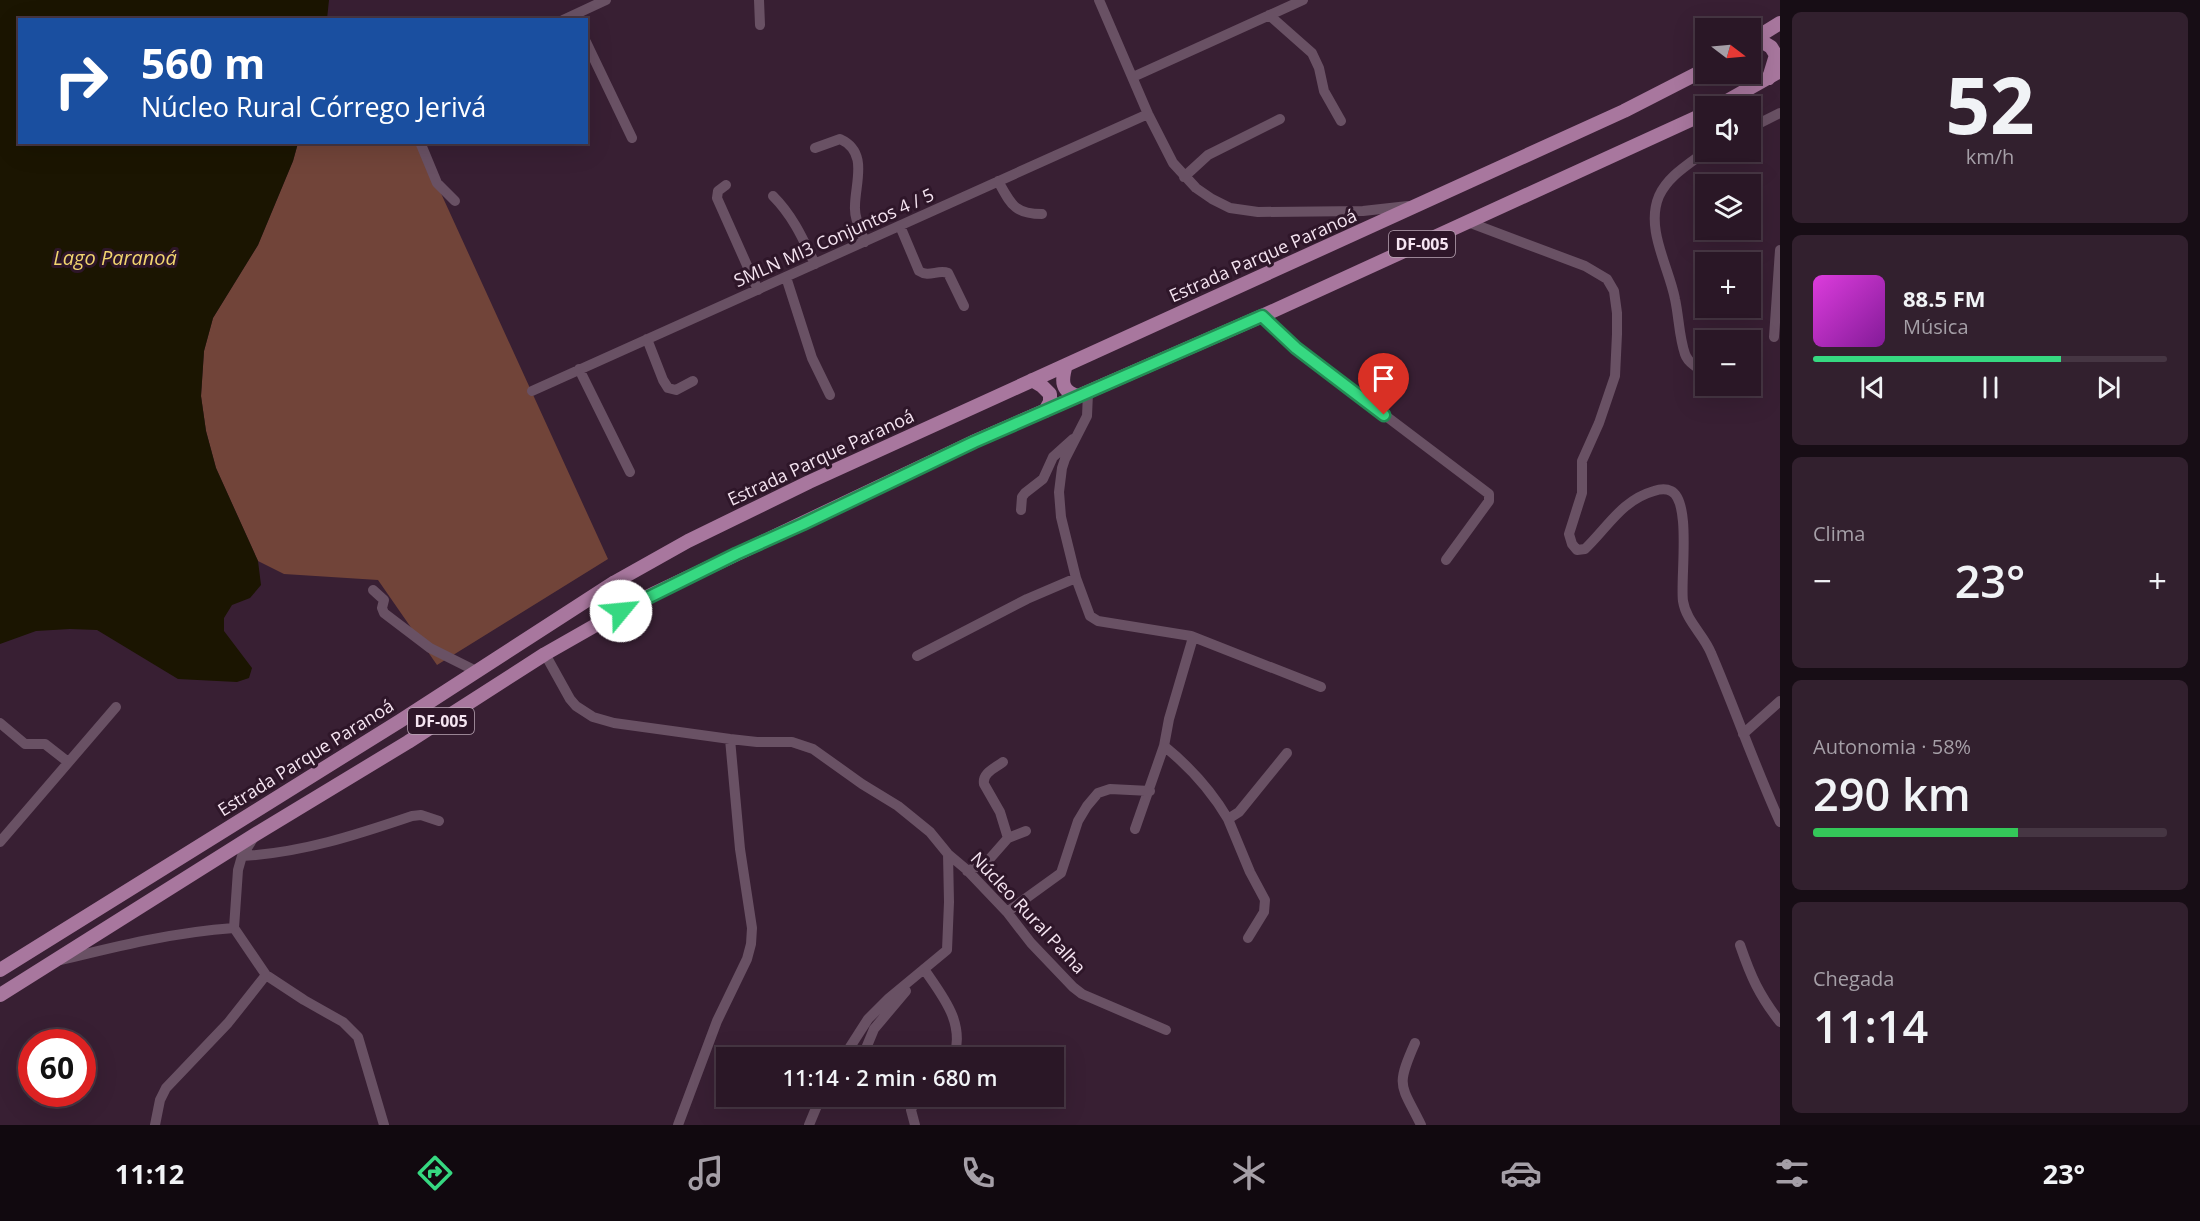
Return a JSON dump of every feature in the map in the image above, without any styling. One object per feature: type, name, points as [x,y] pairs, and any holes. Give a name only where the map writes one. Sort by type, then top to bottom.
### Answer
[{"type":"main road","points":[[1761,35],[1780,23]]},
{"type":"main road","points":[[1736,96],[1774,75],[1776,55],[1771,47],[1761,43]]},
{"type":"main road","name":"Estrada Parque Paranoá","points":[[0,970],[400,721],[576,606],[688,541],[760,505],[1032,380],[1624,111],[1695,75]]},
{"type":"main road","name":"DF-005","points":[[0,995],[256,834],[408,742],[545,654],[639,602],[974,442],[1262,316],[1695,118]]},
{"type":"main road","points":[[1066,365],[1062,380],[1063,387],[1067,392],[1083,395]]},
{"type":"main road","points":[[1032,380],[1050,394],[1050,402],[1045,411]]},
{"type":"main road","points":[[400,721],[394,733],[395,737],[398,741],[408,742]]},
{"type":"street","points":[[759,0],[760,25]]},
{"type":"street","points":[[1099,0],[1148,114],[1173,163],[1184,177],[1212,199],[1237,209],[1258,212],[1363,211],[1420,205]]},
{"type":"street","points":[[1133,77],[1303,0]]},
{"type":"street","points":[[571,18],[603,1]]},
{"type":"street","points":[[1269,15],[1312,53],[1324,91],[1341,121]]},
{"type":"street","points":[[588,46],[632,138]]},
{"type":"street","points":[[1761,122],[1780,113]]},
{"type":"street","name":"SMLN MI3 Conjuntos 4 / 5","points":[[532,391],[1148,114]]},
{"type":"street","points":[[1184,177],[1208,155],[1280,119]]},
{"type":"street","points":[[815,148],[840,139],[853,150],[860,172],[854,207],[865,242]]},
{"type":"street","points":[[421,144],[437,183],[455,201]]},
{"type":"street","points":[[1695,160],[1666,184],[1659,195],[1654,216],[1658,239],[1675,298],[1685,354],[1695,365]]},
{"type":"street","points":[[998,181],[1016,209],[1026,213],[1042,214]]},
{"type":"street","points":[[726,185],[718,191],[717,198],[758,290]]},
{"type":"street","points":[[772,196],[785,208],[815,264]]},
{"type":"street","points":[[1363,211],[1366,229]]},
{"type":"street","points":[[1468,222],[1586,266],[1602,275],[1611,285],[1617,313],[1615,376],[1595,432],[1583,455],[1582,493],[1571,525],[1570,538],[1577,550],[1585,549],[1617,512],[1634,499],[1664,489],[1675,493],[1678,497],[1684,523],[1681,582],[1684,604],[1692,623],[1711,653],[1780,822]]},
{"type":"street","points":[[900,226],[919,271],[927,274],[948,273],[964,306]]},
{"type":"street","points":[[1774,337],[1780,250]]},
{"type":"street","points":[[786,277],[812,358],[830,395]]},
{"type":"street","points":[[1262,316],[1296,348],[1489,494],[1489,501],[1446,560]]},
{"type":"street","points":[[647,339],[663,380],[669,388],[676,390],[693,381]]},
{"type":"street","points":[[579,369],[630,472]]},
{"type":"street","points":[[1083,395],[1087,416],[1062,468],[1059,492],[1060,517],[1076,578],[1090,616],[1095,620],[1191,636],[1321,687]]},
{"type":"street","points":[[1021,510],[1022,497],[1043,479],[1053,457],[1077,435]]},
{"type":"street","points":[[917,656],[1027,599],[1076,578]]},
{"type":"street","points":[[373,590],[384,600],[382,608],[384,613],[430,648],[476,671]]},
{"type":"street","points":[[1135,829],[1164,746],[1169,719],[1192,641],[1191,636]]},
{"type":"street","points":[[545,654],[570,699],[576,706],[593,717],[614,723],[730,739],[792,742],[813,749],[898,806],[930,832],[948,854]]},
{"type":"street","points":[[1743,734],[1780,701]]},
{"type":"street","points":[[0,843],[116,706]]},
{"type":"street","points":[[0,723],[25,744],[45,744],[68,762]]},
{"type":"street","points":[[678,1125],[717,1021],[747,959],[751,944],[752,928],[740,849],[730,739]]},
{"type":"street","points":[[1164,746],[1199,777],[1228,819],[1246,864],[1266,900],[1264,912],[1248,938]]},
{"type":"street","points":[[1228,819],[1239,812],[1287,753]]},
{"type":"street","points":[[1003,762],[983,780],[1003,818],[1008,838]]},
{"type":"street","points":[[1007,912],[1061,873],[1078,820],[1098,793],[1110,789],[1150,791]]},
{"type":"street","points":[[242,856],[294,850],[348,837],[412,816],[421,815],[439,821]]},
{"type":"street","points":[[967,871],[986,863],[1008,838],[1026,831]]},
{"type":"street","points":[[256,834],[242,856],[236,891],[234,928],[266,975],[343,1022],[358,1036],[384,1125]]},
{"type":"street","name":"Núcleo Rural Palha","points":[[948,854],[1007,912],[1031,943],[1072,987],[1166,1030]]},
{"type":"street","name":"Núcleo Rural Palha","points":[[850,1047],[868,1019],[889,998],[944,953],[948,946],[948,854]]},
{"type":"street","points":[[54,961],[160,937],[202,930],[234,928]]},
{"type":"street","points":[[1740,945],[1761,998],[1780,1022]]},
{"type":"street","points":[[924,969],[955,1018],[958,1032],[956,1047]]},
{"type":"street","points":[[155,1125],[160,1100],[166,1088],[228,1023],[266,975]]},
{"type":"street","points":[[867,1047],[874,1029],[912,980]]},
{"type":"street","points":[[1415,1043],[1402,1075],[1402,1088],[1421,1125]]},
{"type":"street","points":[[809,1125],[816,1107]]},
{"type":"street","points":[[912,1107],[915,1125]]},
{"type":"shaded area","points":[[298,144],[418,144],[608,559],[437,665],[378,580],[284,574],[258,561],[216,468],[206,431],[201,396],[204,351],[213,318],[258,245],[293,161]]},
{"type":"water","name":"Lago Paranoá","points":[[0,0],[329,0],[327,18],[18,18],[18,144],[298,144],[293,161],[258,245],[213,318],[204,351],[201,396],[206,431],[216,468],[258,561],[261,585],[250,598],[232,605],[224,618],[224,631],[252,668],[249,678],[237,682],[178,679],[97,630],[36,631],[0,644]]},
{"type":"route","points":[[621,611],[974,442],[1262,316],[1296,348],[1384,415]]}]
